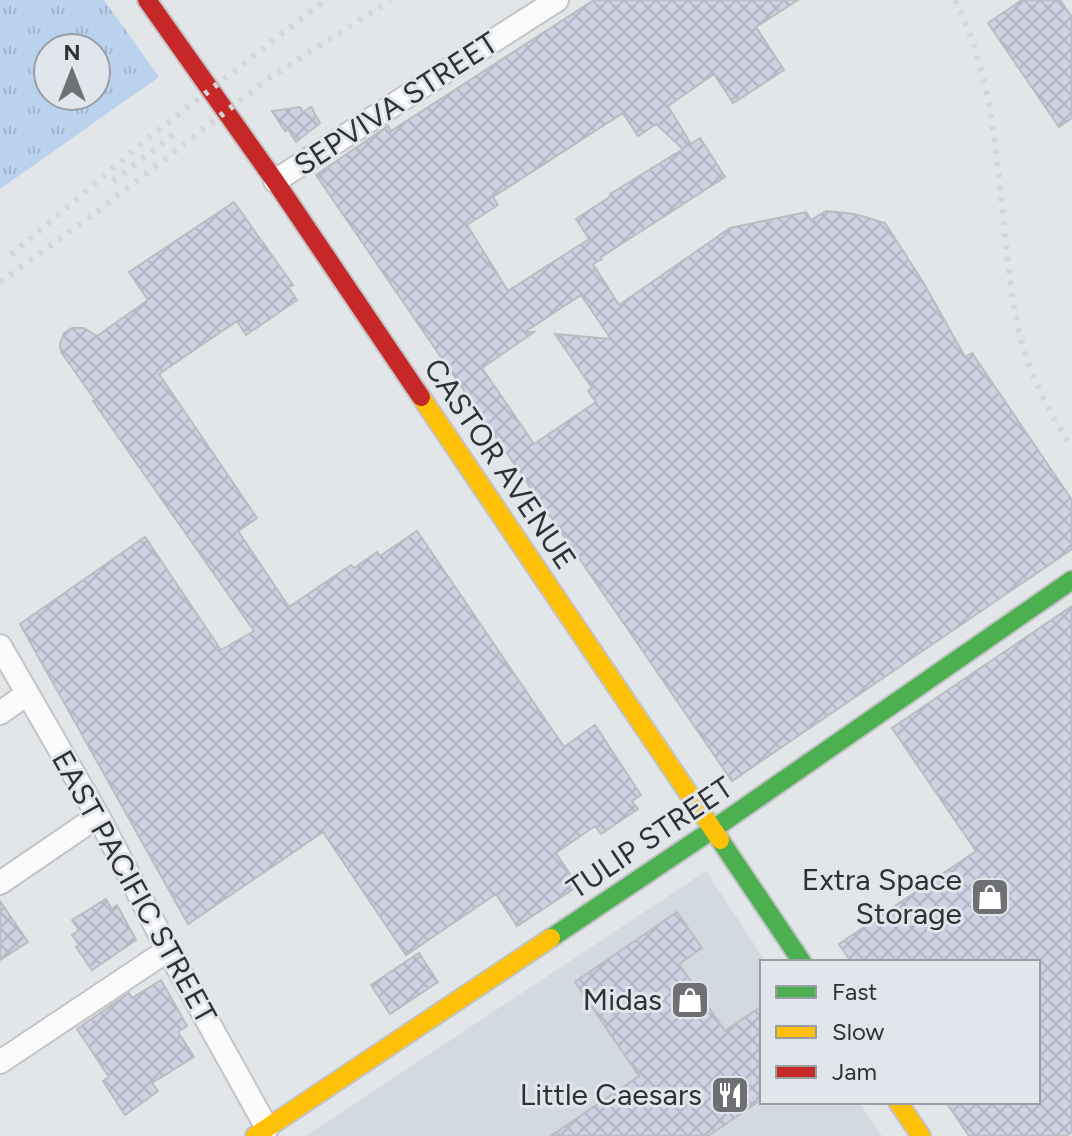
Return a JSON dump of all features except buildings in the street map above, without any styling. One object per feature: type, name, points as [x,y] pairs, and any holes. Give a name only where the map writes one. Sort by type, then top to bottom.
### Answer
[{"type":"main road","name":"CASTOR AVENUE","points":[[147,0],[275,181],[801,960]]},
{"type":"main road","name":"TULIP STREET","points":[[261,1132],[712,830],[1072,580]]},
{"type":"main road","points":[[899,1104],[921,1136]]},
{"type":"street","name":"SEPVIVA STREET","points":[[275,181],[557,0]]},
{"type":"street","name":"EAST PACIFIC STREET","points":[[0,646],[98,816],[261,1132]]},
{"type":"street","points":[[0,713],[27,694]]},
{"type":"street","points":[[0,883],[98,816]]},
{"type":"street","points":[[0,1062],[168,950]]},
{"type":"shaded area","points":[[706,871],[765,960],[760,960],[760,1104],[860,1104],[882,1136],[306,1136]]},
{"type":"green space","points":[[0,0],[104,0],[159,77],[112,110],[112,32],[32,32],[32,112],[109,112],[0,189]]},
{"type":"railway","points":[[11,255],[141,144],[325,0]]},
{"type":"railway","points":[[0,282],[98,211],[269,78],[391,0]]},
{"type":"railway","points":[[955,0],[971,38],[991,117],[1020,335],[1038,386],[1072,448]]},
{"type":"railway","points":[[113,181],[180,130]]},
{"type":"traffic: fast","points":[[551,938],[1072,580]]},
{"type":"traffic: fast","points":[[720,840],[801,960]]},
{"type":"traffic: slow","points":[[421,397],[720,840]]},
{"type":"traffic: slow","points":[[255,1136],[551,938]]},
{"type":"traffic: slow","points":[[899,1104],[921,1136]]},
{"type":"traffic: jam","points":[[147,0],[275,181],[421,397]]},
{"type":"place","name":"Extra Space Storage","points":[[990,897]]},
{"type":"place","name":"Midas","points":[[690,1000]]},
{"type":"place","name":"Little Caesars","points":[[730,1095]]}]
